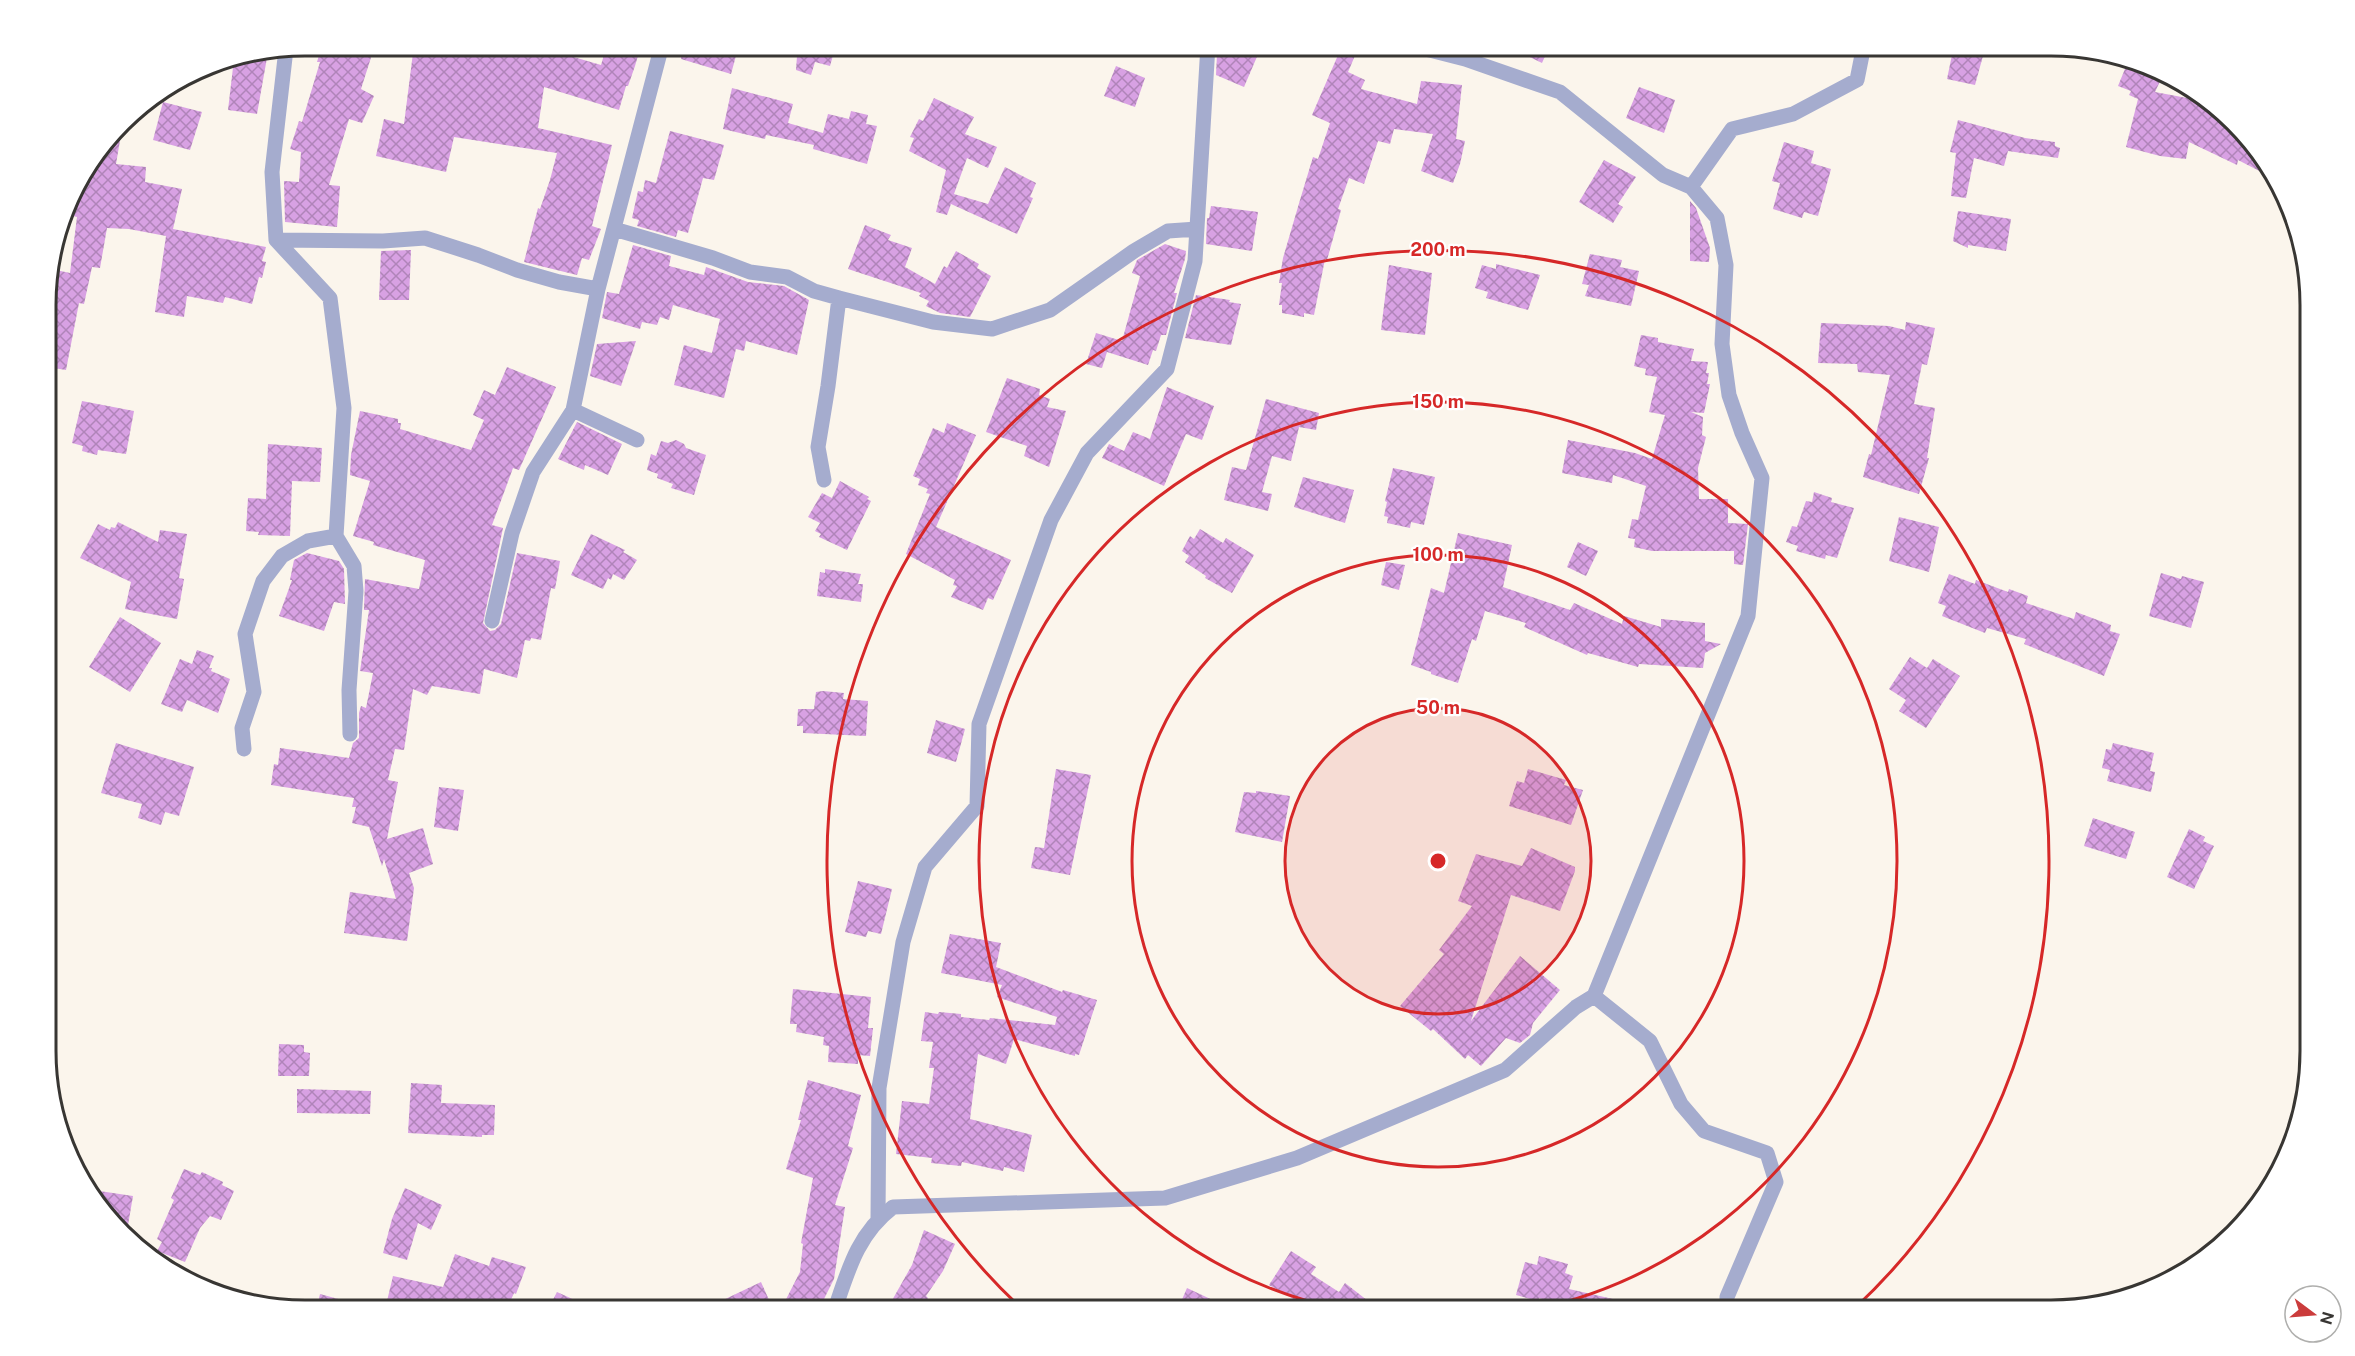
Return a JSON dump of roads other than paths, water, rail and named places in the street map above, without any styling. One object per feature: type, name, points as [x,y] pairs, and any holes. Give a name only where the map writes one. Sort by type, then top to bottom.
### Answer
[{"type":"street","points":[[285,56],[272,172],[276,240],[330,298],[344,408],[336,536],[354,566],[356,591],[349,690],[351,734]]},
{"type":"street","points":[[492,621],[512,533],[533,472],[573,410],[598,289],[660,56]]},
{"type":"street","points":[[878,1219],[879,1088],[903,942],[925,867],[977,806],[979,724],[1051,519],[1087,453],[1167,369],[1195,261],[1207,56]]},
{"type":"street","points":[[836,1300],[854,1254],[878,1219],[893,1207],[1166,1198],[1297,1158],[1506,1070],[1576,1007],[1594,996],[1748,616],[1762,478],[1742,433],[1729,395],[1722,344],[1726,266],[1717,218],[1691,187],[1663,176],[1560,92],[1453,56]]},
{"type":"street","points":[[1691,187],[1732,129],[1793,114],[1857,80],[1862,56]]},
{"type":"street","points":[[614,229],[713,258],[750,272],[787,277],[814,291],[839,298],[933,322],[992,329],[1050,310],[1134,251],[1168,231],[1197,229]]},
{"type":"street","points":[[276,240],[383,241],[425,238],[517,270],[559,282],[598,289]]},
{"type":"street","points":[[824,480],[818,447],[839,298]]},
{"type":"street","points":[[573,410],[636,440]]},
{"type":"street","points":[[244,750],[242,728],[254,692],[245,634],[263,581],[282,556],[308,541],[336,536]]},
{"type":"street","points":[[1594,996],[1650,1041],[1681,1104],[1704,1131],[1767,1154],[1776,1182],[1727,1300]]}]
